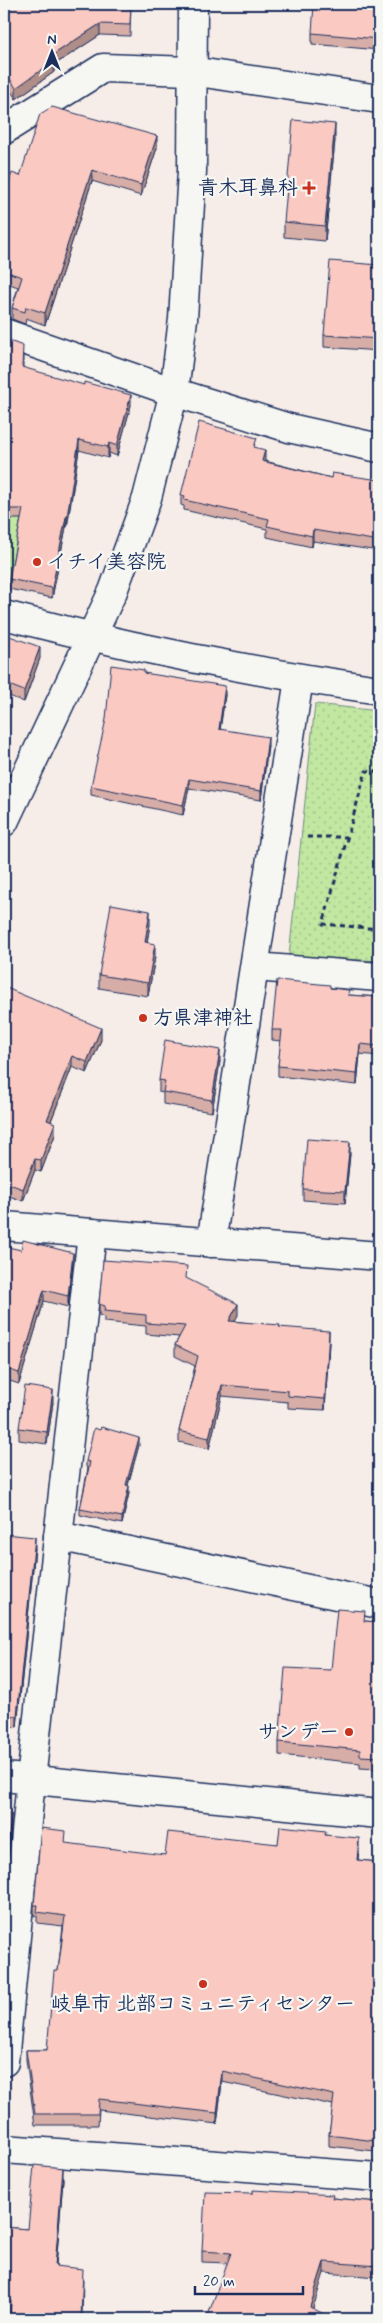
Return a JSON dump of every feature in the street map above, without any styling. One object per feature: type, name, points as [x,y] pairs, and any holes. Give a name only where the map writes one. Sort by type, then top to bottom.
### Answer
[{"type":"street","points":[[4,822],[13,783],[92,638],[113,590],[147,498],[174,392],[183,319],[192,171],[193,4]]},
{"type":"street","points":[[4,130],[103,68],[192,71],[379,98]]},
{"type":"street","points":[[4,333],[174,392],[289,428],[379,448]]},
{"type":"street","points":[[4,615],[92,638],[299,679],[379,690]]},
{"type":"street","points":[[210,1243],[299,679]]},
{"type":"street","points":[[255,967],[379,977]]},
{"type":"street","points":[[4,1226],[379,1256]]},
{"type":"street","points":[[4,2062],[31,1780],[92,1233]]},
{"type":"street","points":[[58,1536],[379,1604]]},
{"type":"street","points":[[4,1777],[379,1814]]},
{"type":"street","points":[[4,2148],[379,2177]]},
{"type":"path","points":[[379,772],[366,771],[323,924],[379,929]]},
{"type":"path","points":[[274,837],[347,837]]},
{"type":"green space","points":[[4,511],[36,519],[14,567],[7,594],[4,593]]},
{"type":"green space","points":[[315,704],[379,711],[379,961],[289,956]]},
{"type":"building","points":[[4,4],[131,4],[130,25],[100,24],[51,56],[54,61],[16,88],[4,70]]},
{"type":"building","points":[[314,4],[379,4],[379,39],[312,33]]},
{"type":"building","points":[[52,107],[157,136],[141,185],[92,170],[45,313],[26,307],[25,312],[12,308],[22,277],[4,271],[4,181],[9,182],[12,173],[20,176],[40,114]]},
{"type":"building","name":"青木耳鼻科","points":[[293,120],[335,124],[325,226],[284,222]]},
{"type":"building","points":[[330,261],[379,265],[379,339],[324,335]]},
{"type":"building","points":[[4,339],[23,346],[22,367],[84,385],[84,382],[131,395],[117,446],[109,443],[108,447],[79,440],[67,517],[52,588],[9,579],[23,509],[4,509]]},
{"type":"building","points":[[199,422],[257,438],[254,447],[265,450],[262,461],[331,478],[332,473],[379,480],[379,541],[313,530],[312,536],[267,526],[269,519],[184,500],[185,496],[181,495]]},
{"type":"building","points":[[4,634],[40,647],[24,691],[4,683]]},
{"type":"building","points":[[111,665],[144,670],[144,673],[225,686],[219,729],[268,737],[261,791],[189,779],[183,805],[91,786],[106,719]]},
{"type":"building","points":[[111,904],[150,911],[145,942],[155,944],[148,983],[99,975]]},
{"type":"building","points":[[277,980],[330,985],[330,988],[349,990],[348,995],[379,997],[379,1046],[360,1044],[357,1074],[278,1066],[282,1030],[272,1030]]},
{"type":"building","points":[[4,987],[101,1028],[87,1062],[72,1056],[47,1120],[55,1123],[41,1160],[35,1159],[23,1189],[4,1182]]},
{"type":"building","points":[[165,1040],[220,1050],[212,1100],[163,1092],[165,1081],[159,1080]]},
{"type":"building","points":[[307,1139],[350,1142],[345,1191],[303,1189]]},
{"type":"building","points":[[23,1240],[73,1253],[68,1296],[44,1290],[19,1373],[4,1368],[4,1261],[8,1247],[21,1250]]},
{"type":"building","points":[[103,1260],[187,1266],[186,1278],[238,1304],[229,1321],[329,1331],[325,1399],[288,1396],[288,1391],[222,1385],[209,1438],[179,1431],[198,1356],[175,1345],[185,1326],[146,1323],[146,1315],[104,1311],[105,1306],[99,1304]]},
{"type":"building","points":[[25,1386],[53,1390],[47,1432],[19,1428]]},
{"type":"building","points":[[101,1427],[139,1438],[126,1485],[129,1486],[122,1517],[80,1509],[90,1462],[86,1461],[94,1428],[100,1430]]},
{"type":"building","points":[[4,1534],[35,1537],[17,1716],[7,1715],[5,1728],[4,1728]]},
{"type":"building","points":[[337,1609],[365,1611],[364,1621],[379,1622],[379,1757],[360,1756],[360,1750],[279,1742],[285,1668],[331,1670]]},
{"type":"building","points":[[4,1813],[11,1814],[4,1890]]},
{"type":"building","points":[[280,1826],[326,1831],[325,1835],[359,1838],[357,1860],[379,1862],[379,2108],[375,2141],[329,2135],[334,2095],[222,2071],[217,2113],[99,2099],[98,2114],[35,2114],[26,2050],[47,2050],[54,1971],[58,1971],[65,1916],[37,1912],[38,1905],[34,1905],[41,1828],[66,1831],[65,1843],[165,1855],[168,1832],[278,1844]]},
{"type":"building","points":[[34,2165],[63,2168],[55,2266],[83,2269],[81,2319],[10,2319],[11,2301],[4,2301],[4,2227],[28,2229]]},
{"type":"building","points":[[253,2190],[333,2195],[332,2198],[379,2202],[379,2266],[324,2262],[310,2307],[334,2319],[198,2319],[199,2317],[207,2318],[231,2253],[202,2251],[205,2192],[253,2193]]},
{"type":"place","name":"青木耳鼻科","points":[[309,188]]},
{"type":"place","name":"イチイ美容院","points":[[37,562]]},
{"type":"place","name":"方県津神社","points":[[143,1018]]},
{"type":"place","name":"サンデー","points":[[349,1732]]},
{"type":"place","name":"岐阜市 北部コミュニティセンター","points":[[203,1984]]}]
